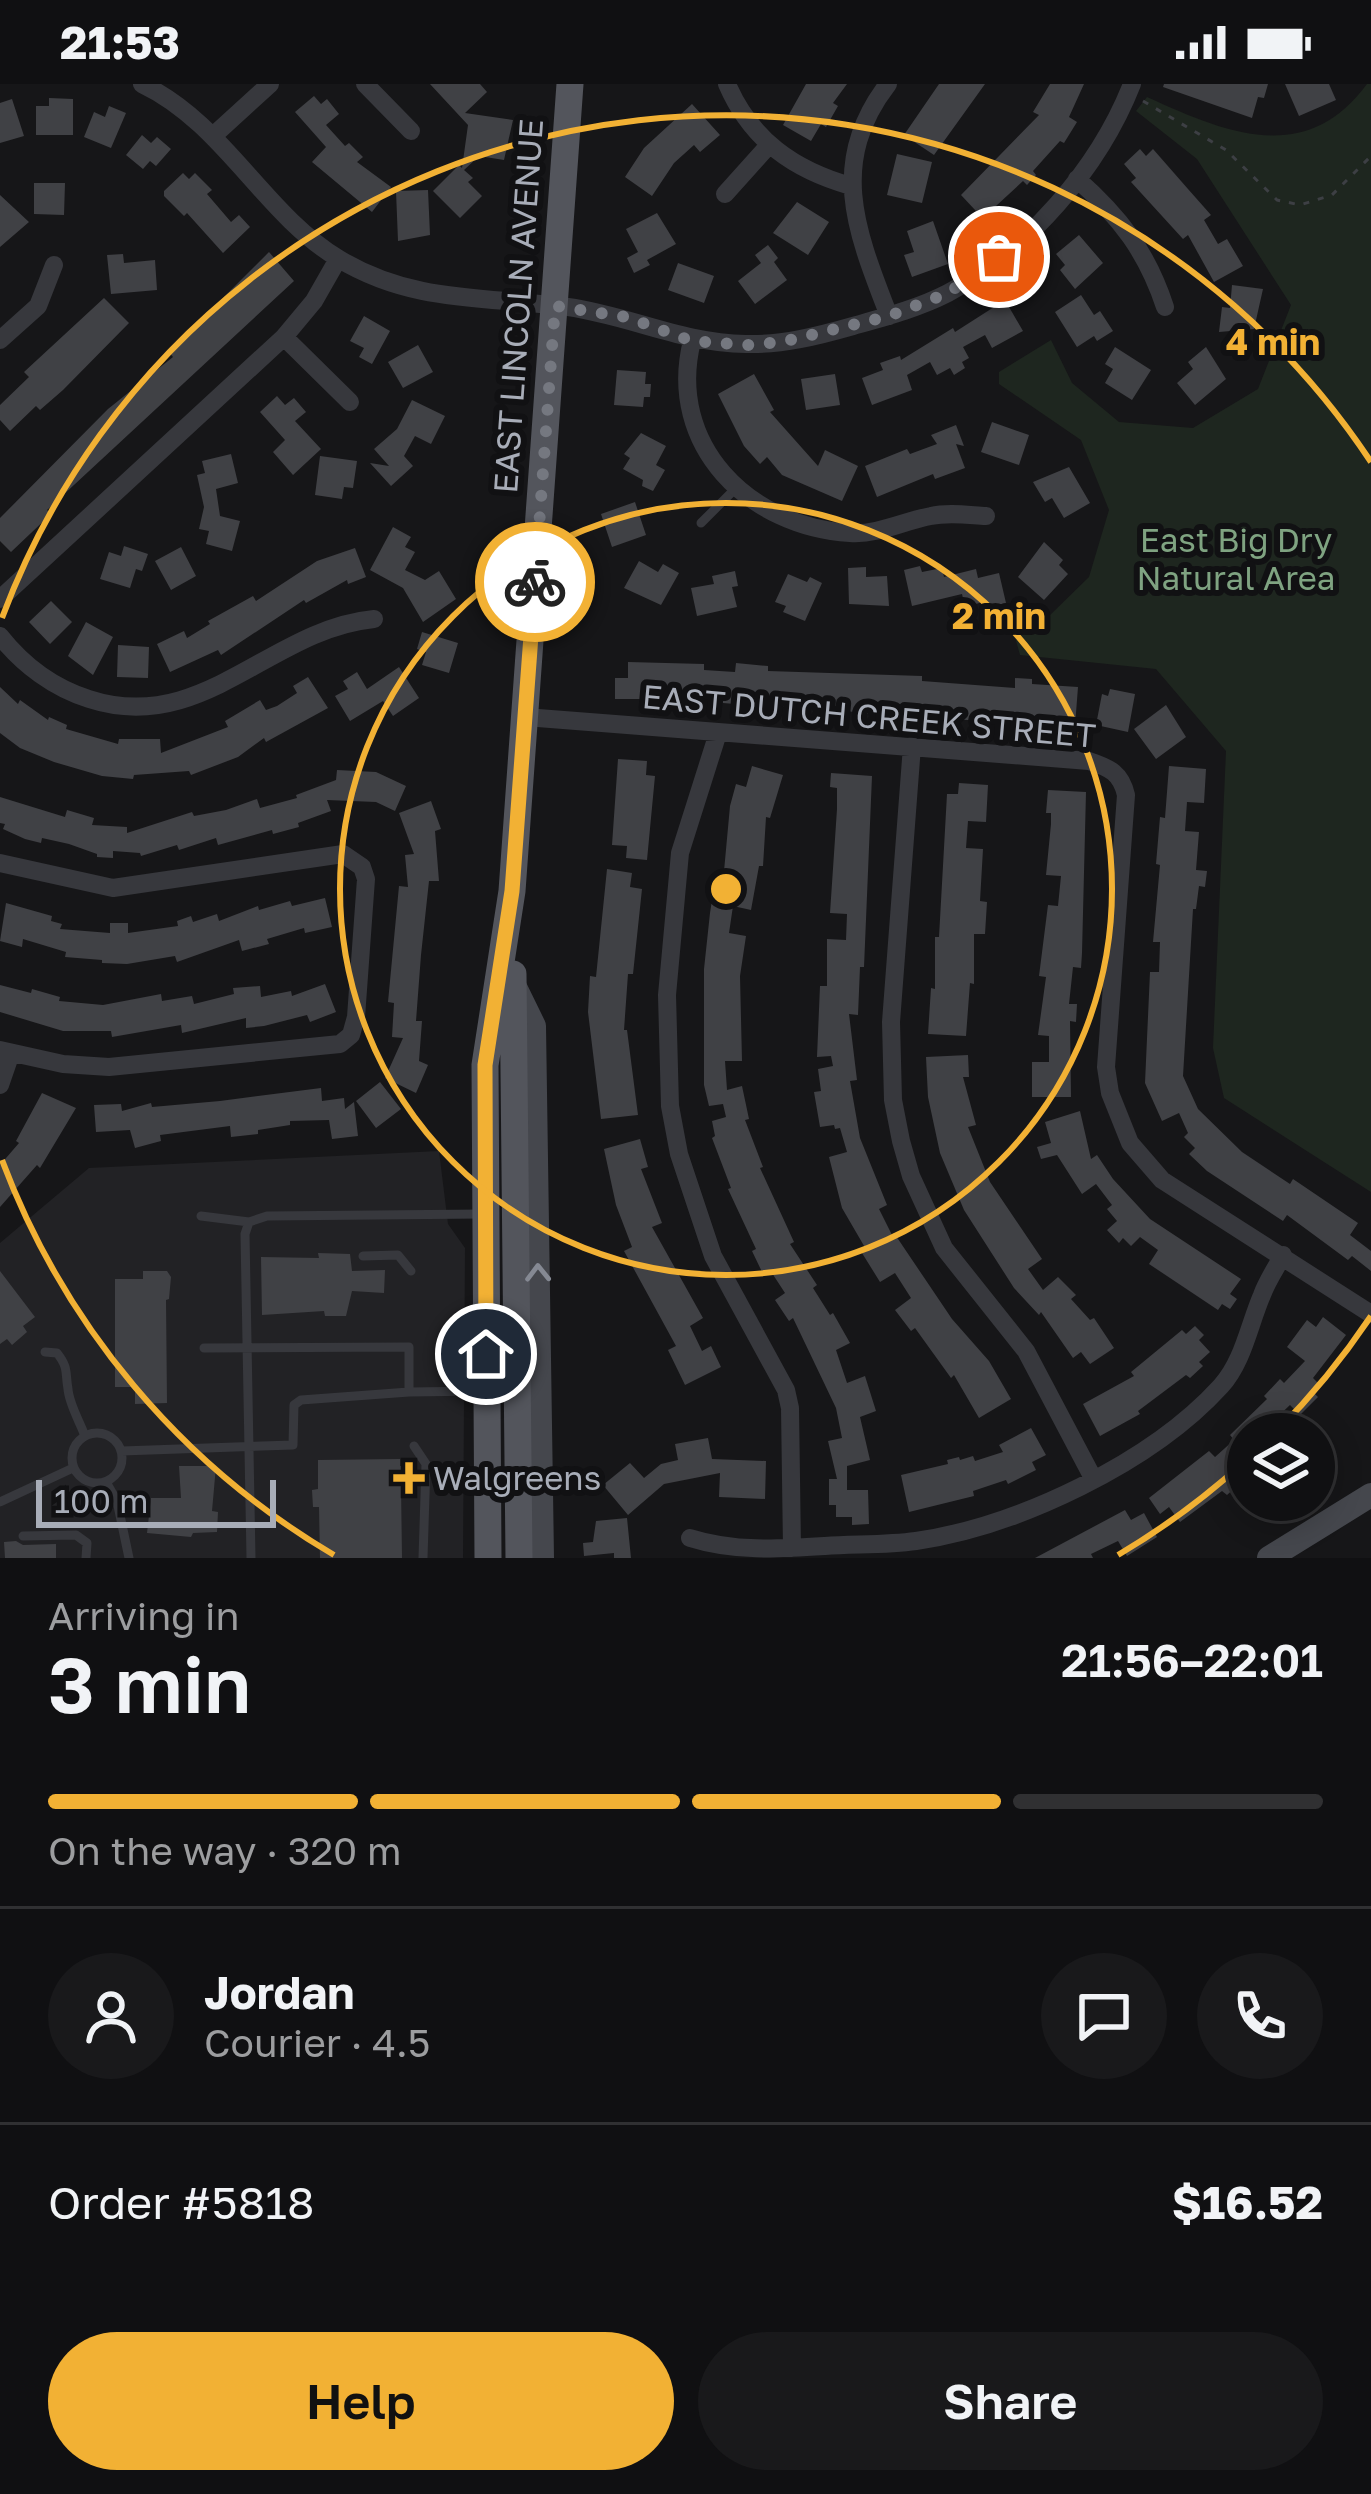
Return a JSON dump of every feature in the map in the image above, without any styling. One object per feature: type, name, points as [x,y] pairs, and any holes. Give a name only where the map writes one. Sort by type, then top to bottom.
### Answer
[{"type":"main road","name":"EAST LINCOLN AVENUE","points":[[488,1558],[485,1065],[512,891],[570,84]]},
{"type":"main road","name":"EAST LINCOLN AVENUE","points":[[512,891],[518,1558]]},
{"type":"main road","points":[[513,983],[534,1026],[542,1558]]},
{"type":"main road","points":[[484,1214],[494,1215],[499,1223],[500,1287],[514,1322]]},
{"type":"main road","points":[[1269,1558],[1371,1495]]},
{"type":"street","points":[[142,84],[213,136],[305,234],[338,259],[422,293],[454,300],[555,306],[626,317],[692,341],[748,345],[782,342],[889,316],[948,293],[1030,230],[1077,179],[1130,88]]},
{"type":"street","points":[[213,136],[270,84]]},
{"type":"street","points":[[365,84],[411,131]]},
{"type":"street","points":[[727,84],[750,124],[769,145],[806,172],[851,186]]},
{"type":"street","points":[[888,84],[863,125],[853,154],[851,186],[860,241],[889,316]]},
{"type":"street","points":[[725,194],[769,145]]},
{"type":"street","points":[[1077,179],[1126,226],[1154,272],[1165,307]]},
{"type":"street","points":[[0,599],[284,337],[314,301],[338,259]]},
{"type":"street","points":[[0,340],[38,306],[53,265]]},
{"type":"street","points":[[284,337],[350,402]]},
{"type":"street","points":[[692,341],[686,364],[689,403],[704,445],[737,487],[788,522],[854,533],[938,514],[986,516]]},
{"type":"street","points":[[0,637],[29,667],[79,696],[110,706],[139,708],[190,699],[339,622],[374,619]]},
{"type":"street","name":"EAST DUTCH CREEK STREET","points":[[525,717],[1089,761],[1111,768],[1123,781],[1126,795],[1106,1067],[1110,1093],[1130,1143],[1162,1180],[1283,1255]]},
{"type":"street","points":[[718,733],[680,853],[667,994],[670,1106],[680,1154],[713,1256],[786,1390],[792,1548]]},
{"type":"street","points":[[912,746],[891,1022],[893,1100],[901,1141],[911,1176],[944,1248],[1026,1352],[1093,1478]]},
{"type":"street","points":[[0,863],[113,888],[343,854],[355,860],[366,879],[356,1017],[351,1035],[340,1044],[109,1067],[63,1064],[6,1052],[0,1084]]},
{"type":"street","points":[[690,1538],[722,1548],[914,1541],[1016,1515],[1093,1478],[1160,1438],[1222,1385],[1283,1255],[1371,1314]]},
{"type":"lane","points":[[701,523],[737,487]]},
{"type":"lane","points":[[201,1216],[249,1222],[267,1216],[484,1214]]},
{"type":"lane","points":[[249,1222],[245,1234],[251,1558]]},
{"type":"lane","points":[[363,1256],[398,1256],[411,1271]]},
{"type":"lane","points":[[204,1348],[409,1347],[409,1392]]},
{"type":"lane","points":[[45,1352],[57,1353],[67,1365],[67,1387],[85,1436]]},
{"type":"lane","points":[[122,1451],[293,1445],[294,1406],[301,1400],[486,1391]]},
{"type":"lane","points":[[107,1435],[122,1451],[120,1469],[106,1482],[87,1482],[73,1468],[74,1448],[85,1436],[107,1435]]},
{"type":"lane","points":[[414,1445],[426,1464],[422,1558]]},
{"type":"lane","points":[[0,1502],[73,1468]]},
{"type":"lane","points":[[106,1482],[117,1501],[129,1558]]},
{"type":"lane","points":[[23,1536],[83,1538],[86,1558]]},
{"type":"path","points":[[1130,88],[1226,150],[1277,200],[1300,205],[1332,195],[1371,156]]},
{"type":"shaded area","points":[[439,1151],[448,1224],[465,1248],[463,1558],[0,1558],[0,1243],[89,1168]]},
{"type":"green space","name":"East Big Dry Natural Area","points":[[1371,84],[1371,1192],[1224,1098],[1213,1048],[1226,751],[1156,669],[1020,655],[1012,626],[1043,622],[1089,577],[1109,510],[1081,440],[999,384],[999,372],[1051,340],[1072,383],[1119,422],[1193,428],[1258,389],[1291,305],[1197,159],[1136,111],[1147,97],[1235,131],[1291,134],[1318,126],[1343,110]]},
{"type":"building","points":[[430,84],[480,84],[487,92],[465,113],[513,120],[504,160],[479,156],[464,170],[482,196],[460,218],[433,191],[459,165],[462,168],[468,125]]},
{"type":"building","points":[[806,84],[847,84],[833,103],[838,106],[826,127],[821,124],[811,141],[783,125]]},
{"type":"building","points":[[939,84],[985,84],[934,155],[904,135]]},
{"type":"building","points":[[1050,84],[1084,84],[1069,117],[1077,122],[1064,143],[1060,141],[1033,171],[1036,175],[1027,185],[1023,181],[996,206],[1001,212],[984,228],[961,195],[1039,115],[1033,112]]},
{"type":"building","points":[[1164,84],[1268,84],[1252,118]]},
{"type":"building","points":[[1285,84],[1329,84],[1336,100],[1299,116]]},
{"type":"building","points":[[314,96],[321,104],[327,99],[339,114],[326,125],[363,157],[357,162],[391,187],[372,212],[312,162],[326,147],[295,112]]},
{"type":"building","points":[[49,98],[73,99],[73,135],[36,135],[36,106],[49,106]]},
{"type":"building","points":[[12,99],[24,136],[0,143],[0,103]]},
{"type":"building","points":[[692,104],[720,135],[700,152],[694,145],[674,163],[652,196],[625,177],[644,148]]},
{"type":"building","points":[[109,106],[126,113],[111,148],[84,137],[94,112],[105,117]]},
{"type":"building","points":[[142,135],[151,143],[157,137],[171,149],[156,166],[150,161],[143,169],[126,155]]},
{"type":"building","points":[[1140,149],[1146,156],[1153,149],[1211,215],[1204,220],[1218,244],[1227,239],[1243,266],[1214,282],[1188,235],[1183,239],[1131,182],[1136,178],[1124,164]]},
{"type":"building","points":[[897,154],[932,162],[922,203],[887,195]]},
{"type":"building","points":[[183,173],[189,179],[195,173],[212,190],[207,194],[231,222],[239,215],[250,227],[223,253],[187,213],[184,216],[164,196]]},
{"type":"building","points":[[34,183],[65,183],[64,215],[34,214]]},
{"type":"building","points":[[428,190],[430,235],[398,241],[396,191]]},
{"type":"building","points":[[0,195],[29,222],[0,247]]},
{"type":"building","points":[[797,202],[829,222],[808,255],[773,233]]},
{"type":"building","points":[[657,213],[676,244],[634,273],[627,258],[638,252],[626,229]]},
{"type":"building","points":[[933,221],[948,264],[912,277],[904,255],[914,252],[907,231]]},
{"type":"building","points":[[1079,235],[1103,263],[1075,289],[1060,270],[1065,265],[1056,254]]},
{"type":"building","points":[[768,245],[787,280],[755,304],[738,281],[761,263],[755,255]]},
{"type":"building","points":[[269,252],[294,281],[47,510],[51,514],[11,552],[0,541],[0,518],[108,409],[173,357],[169,352]]},
{"type":"building","points":[[123,254],[124,263],[155,260],[157,290],[111,294],[107,255]]},
{"type":"building","points":[[678,263],[714,276],[704,303],[668,290]]},
{"type":"building","points":[[1232,285],[1263,289],[1254,329],[1219,332],[1222,307],[1230,308]]},
{"type":"building","points":[[1081,295],[1113,331],[1077,347],[1055,312]]},
{"type":"building","points":[[104,298],[129,323],[63,390],[40,410],[36,406],[10,431],[0,420],[0,405],[29,377],[24,372]]},
{"type":"building","points":[[1005,300],[1023,331],[992,348],[985,335],[963,347],[969,358],[962,362],[965,368],[954,375],[950,368],[937,375],[930,362],[907,375],[912,390],[872,405],[862,378],[883,370],[880,363],[900,356],[901,360]]},
{"type":"building","points":[[364,316],[390,331],[372,364],[359,357],[364,348],[350,341]]},
{"type":"building","points":[[418,345],[433,372],[403,388],[388,362]]},
{"type":"building","points":[[1115,347],[1151,370],[1132,400],[1105,383],[1113,369],[1105,364]]},
{"type":"building","points":[[1206,347],[1226,379],[1195,405],[1177,383],[1193,369],[1188,362]]},
{"type":"building","points":[[617,370],[646,372],[650,397],[644,397],[643,407],[614,405]]},
{"type":"building","points":[[754,374],[774,410],[770,412],[818,466],[825,450],[858,466],[842,501],[782,475],[767,457],[760,464],[744,446],[718,394]]},
{"type":"building","points":[[835,374],[840,405],[806,410],[801,379]]},
{"type":"building","points":[[277,396],[285,405],[294,398],[306,412],[295,421],[321,449],[293,475],[273,452],[285,440],[260,412]]},
{"type":"building","points":[[412,400],[445,416],[431,444],[415,436],[404,456],[413,466],[391,486],[370,463],[389,466],[374,449],[397,429]]},
{"type":"building","points":[[992,422],[1029,435],[1019,465],[981,452]]},
{"type":"building","points":[[956,425],[964,446],[956,444],[965,468],[935,479],[933,474],[877,497],[865,466],[907,449],[910,454],[937,444],[931,435]]},
{"type":"building","points":[[641,433],[666,446],[656,465],[665,470],[653,491],[623,469],[630,458],[624,454]]},
{"type":"building","points":[[231,454],[238,483],[216,489],[220,516],[240,521],[232,551],[206,544],[209,531],[199,529],[204,507],[197,475],[205,473],[202,461]]},
{"type":"building","points":[[320,456],[357,461],[353,488],[344,487],[342,499],[315,495]]},
{"type":"building","points":[[1069,467],[1090,503],[1064,518],[1052,498],[1045,502],[1033,482]]},
{"type":"building","points":[[635,502],[646,535],[612,547],[601,514]]},
{"type":"building","points":[[393,527],[411,537],[405,547],[415,552],[405,570],[425,580],[439,571],[456,599],[423,622],[403,588],[370,570]]},
{"type":"building","points":[[1044,542],[1063,560],[1059,565],[1068,574],[1044,600],[1018,577]]},
{"type":"building","points":[[124,546],[148,554],[130,588],[100,579],[109,552],[121,556]]},
{"type":"building","points":[[181,547],[196,576],[171,590],[155,561]]},
{"type":"building","points":[[355,548],[366,577],[348,584],[347,580],[304,600],[221,655],[218,650],[170,672],[157,644],[184,631],[187,638],[208,621],[253,596],[256,601],[317,561]]},
{"type":"building","points":[[639,561],[658,572],[663,564],[679,573],[661,605],[624,588]]},
{"type":"building","points":[[920,566],[922,572],[942,568],[944,577],[976,569],[978,578],[999,573],[1006,603],[965,607],[962,594],[912,606],[904,570]]},
{"type":"building","points":[[866,567],[866,577],[887,576],[889,606],[849,604],[848,568]]},
{"type":"building","points":[[735,571],[738,586],[732,587],[737,607],[697,616],[691,588],[714,584],[712,576]]},
{"type":"building","points":[[788,574],[822,583],[805,621],[783,612],[786,606],[775,602]]},
{"type":"building","points":[[51,601],[72,622],[50,644],[29,622]]},
{"type":"building","points":[[86,622],[113,637],[93,675],[68,656]]},
{"type":"building","points":[[422,632],[458,643],[449,673],[422,665],[426,652],[417,649]]},
{"type":"building","points":[[118,645],[149,647],[148,678],[117,677]]},
{"type":"building","points":[[628,662],[704,664],[704,670],[735,672],[736,663],[768,666],[768,671],[922,676],[922,681],[1015,688],[1015,678],[1032,679],[1032,684],[1078,687],[1075,726],[931,718],[932,711],[865,714],[723,703],[723,699],[615,699],[615,678],[628,678]]},
{"type":"building","points":[[399,667],[419,698],[393,716],[383,701],[350,721],[335,696],[348,689],[343,681],[357,672],[367,689]]},
{"type":"building","points":[[308,677],[328,708],[266,742],[264,738],[238,757],[191,775],[189,771],[134,775],[133,779],[102,776],[20,748],[0,733],[0,687],[18,704],[20,700],[48,720],[67,725],[66,729],[118,744],[119,739],[160,739],[161,753],[228,727],[225,721],[260,700],[266,710],[277,706],[297,693],[293,686]]},
{"type":"building","points":[[1110,689],[1135,694],[1128,732],[1096,725],[1102,694],[1108,696]]},
{"type":"building","points":[[1166,705],[1186,737],[1156,759],[1134,729]]},
{"type":"building","points":[[618,759],[647,761],[646,775],[655,776],[647,860],[626,858],[627,846],[612,845]]},
{"type":"building","points":[[752,766],[783,775],[770,818],[766,817],[763,866],[759,866],[751,910],[733,906],[729,933],[746,936],[740,976],[742,1061],[725,1061],[727,1090],[742,1086],[749,1119],[745,1120],[760,1168],[794,1242],[790,1244],[850,1343],[836,1350],[847,1383],[865,1376],[876,1411],[860,1417],[870,1460],[847,1466],[847,1490],[868,1490],[869,1524],[852,1525],[852,1517],[836,1517],[836,1505],[829,1505],[829,1479],[837,1479],[828,1441],[842,1438],[836,1408],[793,1318],[789,1321],[775,1300],[785,1293],[770,1270],[763,1274],[752,1251],[756,1249],[728,1189],[712,1138],[712,1121],[726,1117],[723,1104],[709,1106],[704,1085],[704,969],[710,913],[715,881],[723,882],[736,784],[746,787]]},
{"type":"building","points":[[1169,766],[1206,769],[1204,803],[1187,802],[1185,831],[1199,832],[1196,870],[1207,871],[1205,887],[1199,886],[1193,909],[1183,1076],[1198,1109],[1242,1152],[1358,1223],[1350,1235],[1371,1251],[1371,1271],[1352,1256],[1348,1260],[1287,1215],[1283,1221],[1207,1171],[1189,1154],[1195,1148],[1184,1137],[1188,1133],[1179,1113],[1162,1121],[1145,1083],[1150,972],[1159,972],[1160,942],[1153,942],[1160,865],[1156,864]]},
{"type":"building","points":[[337,770],[376,772],[406,786],[395,811],[376,802],[327,800],[331,811],[298,823],[299,827],[218,845],[216,838],[179,850],[177,845],[141,856],[113,851],[113,858],[42,838],[41,843],[25,839],[0,823],[0,797],[65,817],[67,810],[94,818],[92,825],[127,827],[127,833],[192,812],[194,816],[226,810],[257,799],[260,808],[297,798],[336,780]]},
{"type":"building","points":[[831,773],[872,776],[864,967],[860,967],[858,1015],[849,1014],[857,1080],[850,1081],[860,1138],[887,1205],[879,1209],[892,1235],[952,1319],[989,1361],[1011,1399],[979,1418],[954,1375],[951,1378],[915,1328],[911,1331],[895,1310],[911,1298],[895,1273],[880,1282],[862,1253],[867,1251],[842,1208],[829,1157],[847,1152],[840,1128],[820,1127],[814,1092],[821,1091],[818,1069],[833,1066],[831,1056],[817,1057],[820,986],[827,986],[827,939],[846,940],[847,914],[830,913],[837,809]]},
{"type":"building","points":[[959,783],[988,785],[986,822],[968,821],[966,848],[983,849],[980,901],[987,902],[985,934],[974,934],[974,984],[970,983],[966,1036],[928,1034],[947,794],[958,794]]},
{"type":"building","points":[[1048,790],[1086,792],[1081,968],[1073,967],[1069,1004],[1077,1004],[1076,1022],[1070,1021],[1071,1097],[1032,1097],[1032,1062],[1049,1062],[1049,1036],[1038,1035],[1046,977],[1039,976],[1048,905],[1058,906],[1061,876],[1046,875],[1051,824],[1051,813],[1046,813]]},
{"type":"building","points":[[431,801],[441,829],[435,831],[439,881],[429,881],[416,1021],[422,1021],[419,1061],[428,1065],[416,1093],[385,1078],[403,1038],[392,1037],[394,1003],[388,1002],[399,886],[408,887],[405,855],[414,854],[399,813]]},
{"type":"building","points":[[607,869],[632,873],[630,887],[642,889],[624,1030],[638,1115],[601,1119],[588,1012]]},
{"type":"building","points":[[325,898],[332,927],[305,933],[304,928],[242,951],[239,940],[177,962],[175,956],[102,963],[65,957],[66,952],[23,939],[22,947],[0,941],[6,903],[52,916],[51,921],[62,924],[60,929],[110,933],[110,923],[128,923],[128,933],[178,926],[177,921],[191,916],[193,922],[217,914],[219,921],[258,906],[259,910]]},
{"type":"building","points":[[325,984],[336,1012],[310,1022],[307,1015],[246,1028],[246,1018],[182,1033],[181,1025],[112,1037],[111,1031],[63,1031],[0,1012],[0,985],[31,993],[32,989],[60,997],[59,1001],[103,1005],[161,994],[162,1001],[192,996],[194,1004],[234,994],[233,988],[260,986],[261,997],[291,991],[292,996]]},
{"type":"building","points":[[968,1055],[969,1077],[963,1077],[976,1125],[968,1127],[990,1182],[1042,1259],[1028,1269],[1043,1290],[1058,1277],[1114,1348],[1090,1364],[1081,1352],[1073,1358],[1041,1312],[1039,1315],[1014,1288],[964,1210],[940,1153],[928,1097],[926,1057]]},
{"type":"building","points":[[380,1082],[401,1109],[376,1128],[356,1101]]},
{"type":"building","points":[[321,1088],[322,1101],[344,1098],[345,1109],[354,1102],[358,1136],[332,1139],[329,1120],[290,1121],[290,1125],[258,1130],[258,1134],[231,1137],[230,1126],[160,1135],[161,1141],[135,1148],[130,1130],[96,1132],[94,1105],[121,1104],[122,1111],[151,1103],[152,1107],[220,1101]]},
{"type":"building","points":[[42,1093],[76,1108],[40,1168],[37,1165],[0,1207],[0,1165],[19,1143]]},
{"type":"building","points":[[1080,1111],[1091,1159],[1097,1155],[1150,1219],[1241,1279],[1230,1294],[1237,1299],[1230,1309],[1222,1304],[1218,1310],[1149,1264],[1158,1250],[1140,1237],[1131,1246],[1123,1238],[1119,1243],[1107,1230],[1117,1221],[1107,1209],[1112,1205],[1096,1184],[1082,1194],[1057,1155],[1041,1159],[1037,1147],[1051,1143],[1045,1122]]},
{"type":"building","points":[[640,1139],[648,1167],[641,1169],[662,1223],[652,1227],[703,1318],[690,1326],[702,1351],[711,1346],[721,1367],[685,1385],[668,1350],[676,1346],[624,1251],[632,1247],[616,1205],[604,1149]]},
{"type":"building","points":[[318,1253],[350,1254],[352,1271],[385,1270],[384,1293],[352,1291],[346,1316],[325,1316],[324,1311],[262,1315],[261,1257],[319,1258]]},
{"type":"building","points":[[0,1271],[35,1317],[12,1345],[7,1339],[0,1344]]},
{"type":"building","points":[[143,1271],[167,1271],[171,1277],[166,1300],[167,1403],[135,1404],[135,1387],[115,1387],[115,1279],[143,1279]]},
{"type":"building","points":[[1323,1317],[1346,1335],[1313,1378],[1320,1385],[1313,1392],[1318,1397],[1302,1413],[1290,1405],[1282,1413],[1253,1413],[1280,1379],[1284,1383],[1305,1361],[1287,1347],[1307,1320],[1316,1327]]},
{"type":"building","points":[[1195,1326],[1210,1352],[1199,1362],[1203,1366],[1140,1414],[1100,1436],[1083,1404],[1134,1376],[1131,1372],[1182,1330],[1186,1334]]},
{"type":"building","points":[[1031,1428],[1046,1455],[1032,1462],[1036,1470],[1008,1484],[1006,1480],[973,1491],[974,1496],[909,1512],[901,1475],[959,1457],[973,1456],[975,1461],[1003,1452],[999,1445]]},
{"type":"building","points":[[708,1438],[712,1459],[766,1461],[765,1499],[719,1497],[720,1473],[664,1484],[628,1515],[603,1485],[630,1463],[644,1478],[661,1464],[678,1460],[675,1444]]},
{"type":"building","points":[[1227,1446],[1227,1495],[1222,1491],[1180,1522],[1169,1507],[1160,1514],[1149,1498],[1209,1451],[1215,1457]]},
{"type":"building","name":"Walgreens","points":[[400,1459],[400,1466],[413,1466],[414,1485],[401,1485],[402,1558],[320,1558],[319,1507],[313,1507],[312,1490],[318,1489],[318,1460]]},
{"type":"building","points":[[179,1466],[216,1466],[212,1511],[218,1512],[217,1532],[191,1537],[147,1533],[151,1498],[181,1498]]},
{"type":"building","points":[[1125,1510],[1131,1520],[1144,1513],[1157,1537],[1127,1556],[1118,1541],[1091,1554],[1093,1558],[1035,1558]]},
{"type":"building","points":[[627,1518],[631,1558],[614,1558],[614,1553],[584,1556],[583,1543],[593,1542],[596,1521]]},
{"type":"building","points":[[4,1542],[56,1544],[56,1558],[5,1558]]},
{"type":"way so far","points":[[535,582],[555,306],[626,317],[692,341],[782,342],[889,316],[948,293],[999,257]]},
{"type":"place","name":"Walgreens","points":[[409,1478]]},
{"type":"route","points":[[486,1354],[485,1065],[512,891],[535,582]]}]
